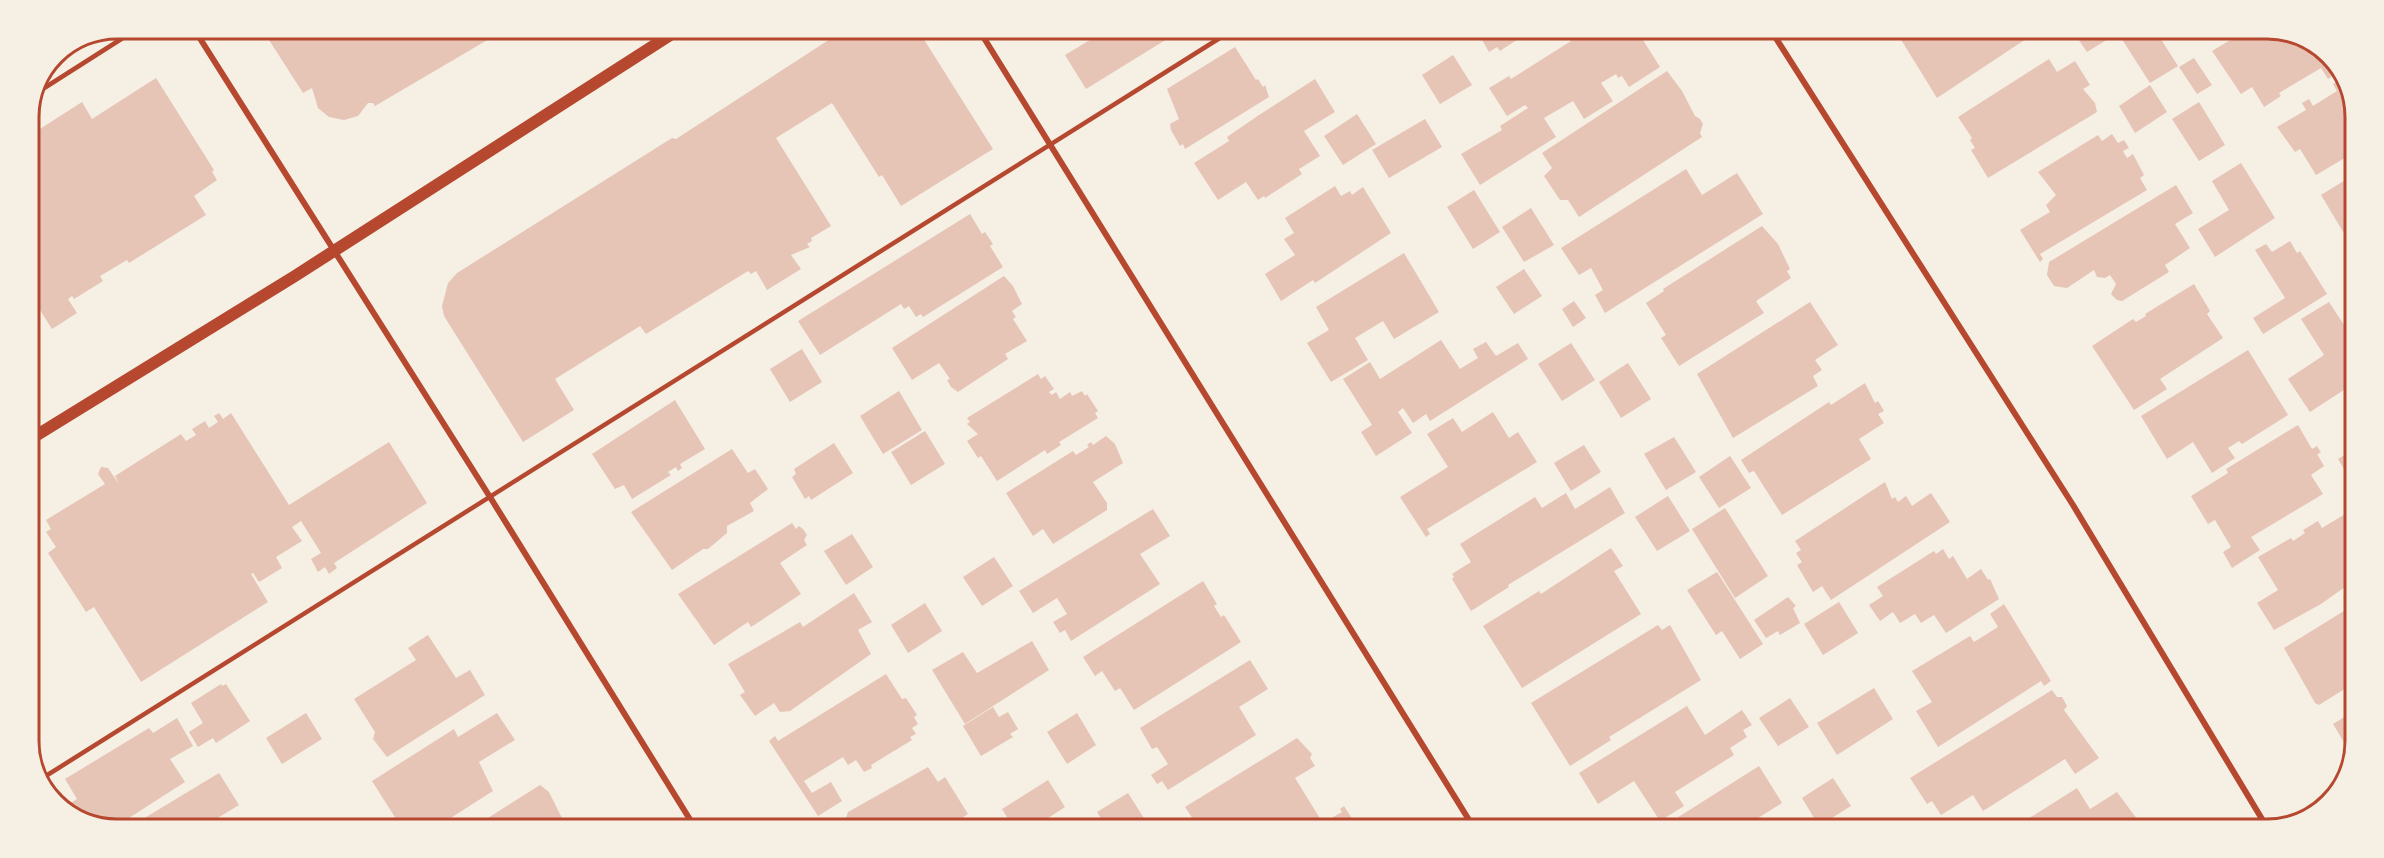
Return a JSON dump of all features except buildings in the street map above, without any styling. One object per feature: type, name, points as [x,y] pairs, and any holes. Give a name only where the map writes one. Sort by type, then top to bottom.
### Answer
[{"type":"main road","points":[[39,434],[334,250],[664,39]]},
{"type":"street","points":[[200,39],[490,497],[690,819]]},
{"type":"street","points":[[985,39],[1468,819]]},
{"type":"street","points":[[1776,39],[2073,505],[2262,819]]},
{"type":"lane","points":[[45,88],[120,39]]},
{"type":"lane","points":[[47,775],[1218,39]]}]
